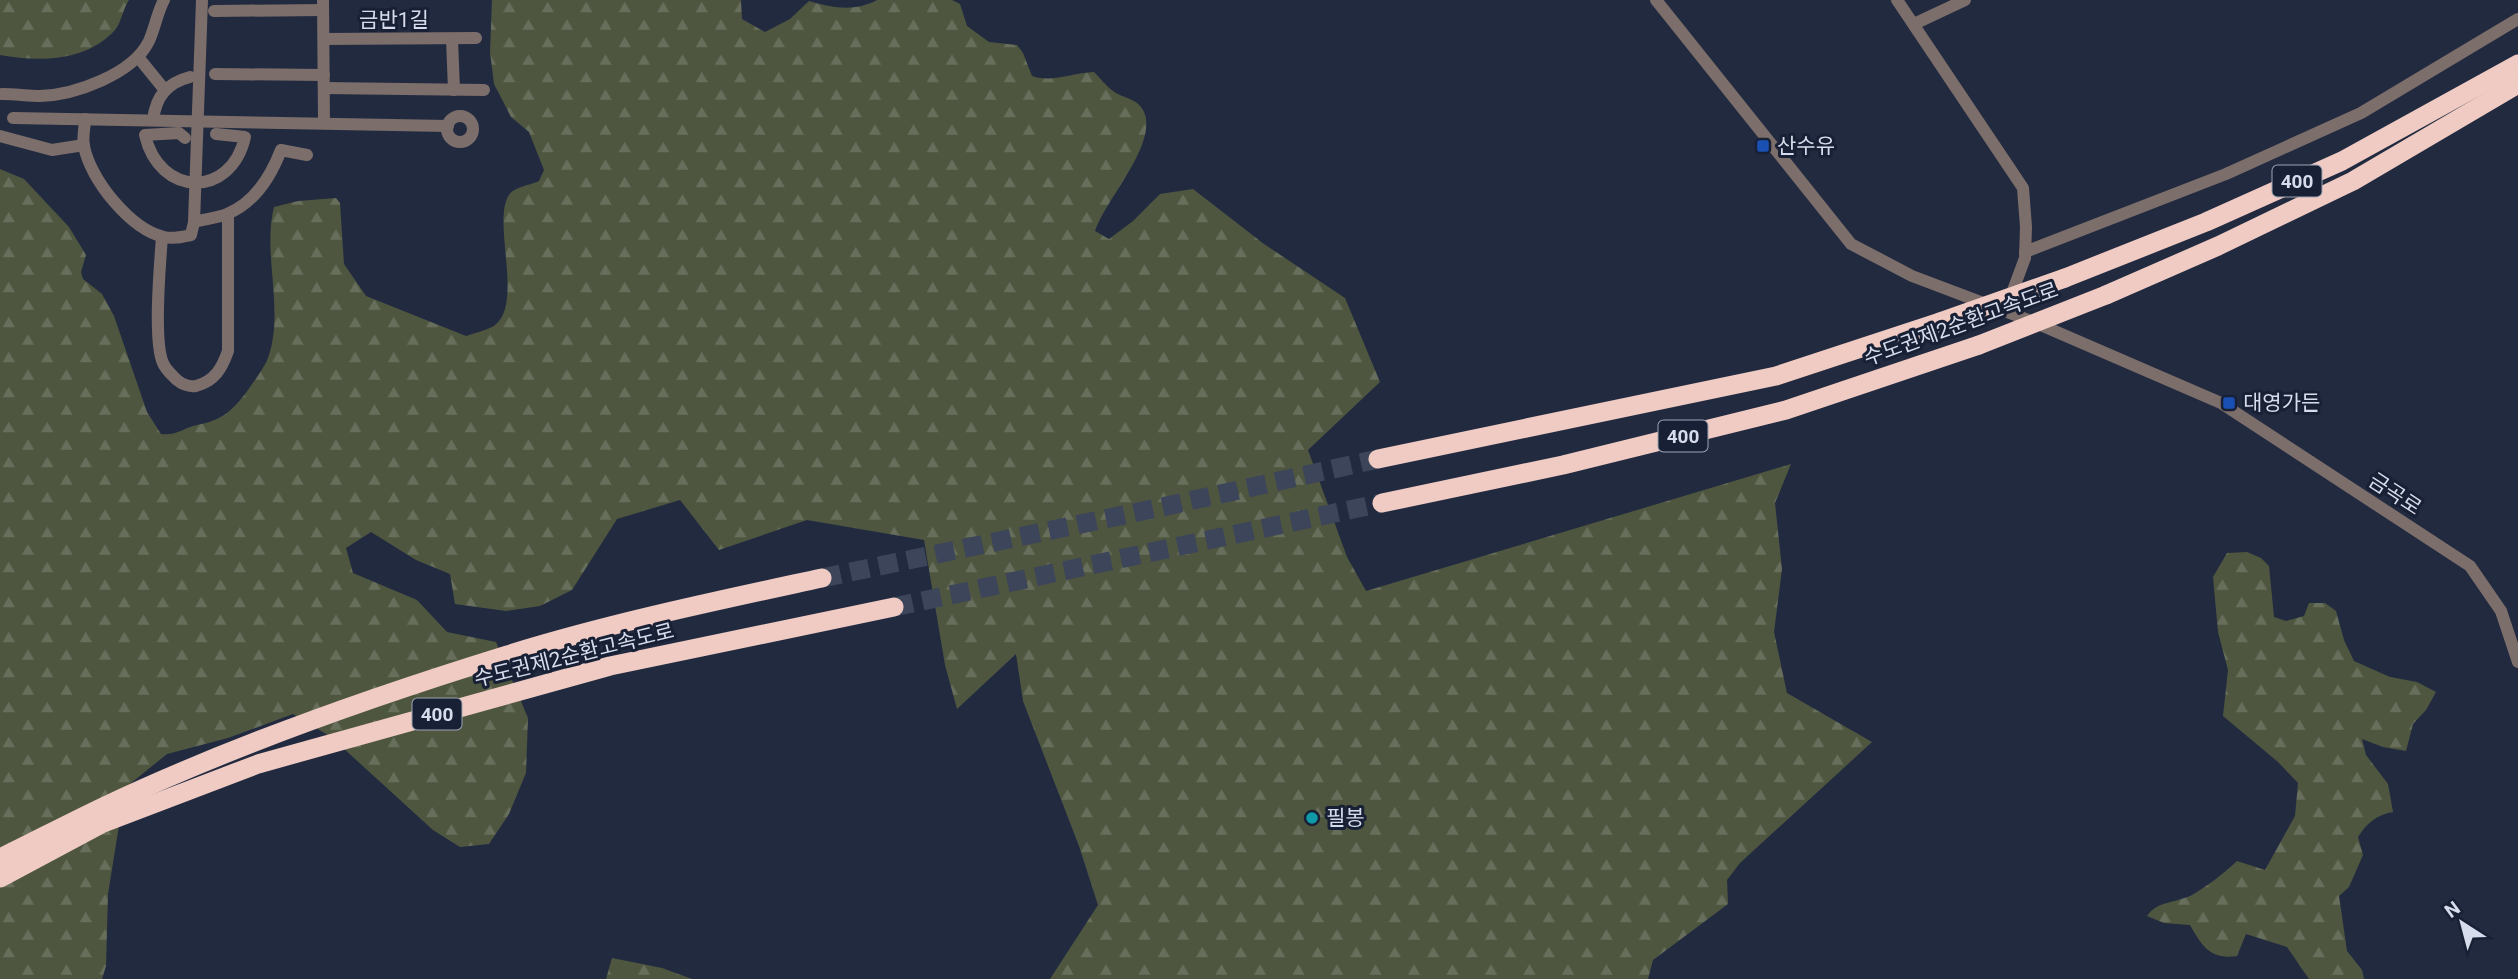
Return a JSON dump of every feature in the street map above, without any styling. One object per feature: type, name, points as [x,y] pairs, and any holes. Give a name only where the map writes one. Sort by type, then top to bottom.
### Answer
[{"type":"highway","name":"수도권제2순환고속도로","points":[[1378,459],[1776,376],[1940,322],[2065,278],[2206,222],[2342,161],[2458,100],[2518,64]]},
{"type":"highway","name":"수도권제2순환고속도로","points":[[1382,503],[1563,465],[1786,410],[1979,345],[2106,295],[2218,246],[2353,181],[2518,84]]},
{"type":"highway","name":"수도권제2순환고속도로","points":[[0,858],[106,806],[230,752],[385,694],[597,629],[822,578]]},
{"type":"highway","name":"수도권제2순환고속도로","points":[[0,878],[101,824],[258,764],[610,666],[894,607]]},
{"type":"street","points":[[2,94],[58,94],[116,74],[138,57],[149,41],[164,0]]},
{"type":"street","points":[[85,119],[83,145],[94,174],[110,197],[128,215],[162,236],[177,238],[191,235],[194,222],[202,0]]},
{"type":"street","name":"금곡로","points":[[1656,0],[1851,244],[1912,276],[2005,311],[2221,402],[2470,566],[2501,611],[2518,662]]},
{"type":"street","points":[[1897,0],[2023,188],[2025,253],[2005,311]]},
{"type":"street","points":[[1914,24],[1965,0]]},
{"type":"street","points":[[214,11],[323,5],[324,122]]},
{"type":"street","points":[[2025,253],[2226,174],[2361,113],[2518,19]]},
{"type":"street","points":[[452,39],[476,38]]},
{"type":"street","name":"금반1길","points":[[324,39],[452,39],[454,90]]},
{"type":"street","points":[[138,57],[164,89]]},
{"type":"street","points":[[215,74],[484,90]]},
{"type":"street","points":[[153,120],[155,106],[164,89],[175,81],[190,76]]},
{"type":"street","points":[[13,118],[448,126]]},
{"type":"street","points":[[185,138],[179,133],[145,135],[148,151],[168,175],[195,184],[211,180],[223,173],[234,163],[242,150],[245,137],[216,134]]},
{"type":"street","points":[[0,136],[52,150],[83,145]]},
{"type":"street","points":[[194,222],[228,214],[248,200],[273,170],[281,150],[307,155]]},
{"type":"street","points":[[162,236],[158,342],[162,362],[173,377],[184,385],[195,386],[222,370],[228,351],[228,214]]},
{"type":"green space","points":[[0,0],[129,0],[117,27],[103,41],[76,54],[30,59],[0,55]]},
{"type":"green space","points":[[492,0],[741,0],[742,19],[765,32],[790,19],[809,1],[843,8],[877,0],[952,0],[960,4],[967,26],[989,42],[1017,45],[1032,76],[1055,78],[1094,72],[1117,94],[1141,107],[1146,125],[1138,155],[1095,231],[1109,239],[1133,221],[1160,194],[1193,189],[1264,244],[1345,298],[1380,382],[1308,450],[1347,557],[1366,591],[1791,464],[1775,503],[1782,569],[1774,632],[1787,693],[1872,742],[1740,863],[1727,880],[1728,904],[1653,960],[1648,979],[1050,979],[1098,905],[1079,846],[1023,701],[1016,654],[957,709],[945,665],[924,540],[807,520],[719,550],[680,500],[617,519],[572,590],[540,606],[506,611],[455,604],[450,574],[416,560],[371,532],[346,548],[353,573],[417,600],[447,632],[496,642],[528,718],[526,773],[509,814],[489,844],[460,847],[433,830],[331,737],[293,714],[228,738],[167,754],[125,788],[108,894],[106,966],[102,979],[0,979],[0,169],[24,179],[69,227],[86,255],[81,272],[83,279],[102,294],[114,316],[147,412],[161,434],[176,433],[227,413],[243,397],[268,358],[274,321],[270,244],[274,207],[298,201],[336,198],[340,203],[344,264],[366,296],[466,336],[482,331],[492,327],[502,317],[506,302],[508,284],[504,208],[509,195],[519,188],[539,181],[544,170],[529,132],[511,117],[494,84],[490,52]]},
{"type":"green space","points":[[2247,552],[2261,558],[2269,566],[2274,617],[2286,621],[2304,616],[2309,603],[2325,603],[2336,611],[2344,640],[2354,661],[2390,677],[2417,682],[2436,692],[2426,710],[2413,724],[2406,751],[2383,747],[2362,739],[2366,755],[2388,784],[2393,812],[2372,820],[2358,837],[2363,855],[2349,887],[2339,896],[2347,951],[2362,970],[2364,979],[2309,979],[2287,947],[2246,934],[2237,956],[2220,956],[2203,945],[2190,925],[2164,923],[2147,916],[2161,905],[2186,898],[2198,891],[2237,861],[2265,870],[2295,816],[2298,783],[2278,762],[2223,716],[2228,670],[2218,632],[2213,577],[2227,553]]},
{"type":"green space","points":[[612,958],[662,968],[692,979],[606,979]]},
{"type":"tunnel","points":[[822,578],[1378,459]]},
{"type":"tunnel","points":[[894,607],[1382,503]]},
{"type":"place","name":"산수유","points":[[1763,146]]},
{"type":"place","name":"대영가든","points":[[2229,403]]},
{"type":"place","name":"필봉","points":[[1312,818]]}]
